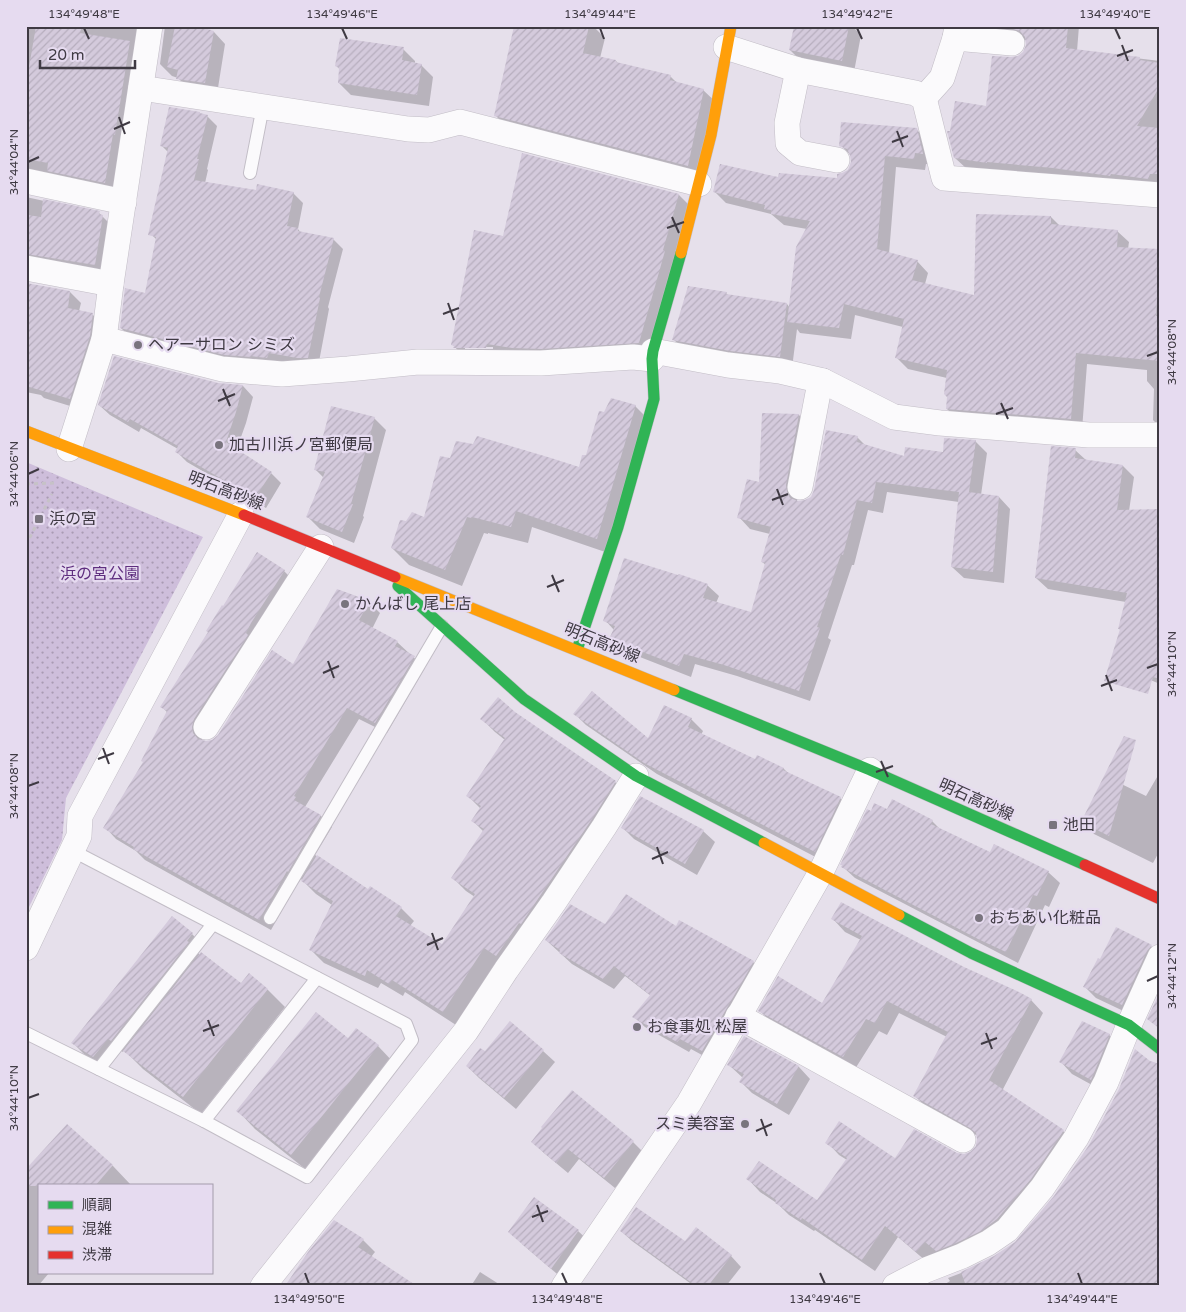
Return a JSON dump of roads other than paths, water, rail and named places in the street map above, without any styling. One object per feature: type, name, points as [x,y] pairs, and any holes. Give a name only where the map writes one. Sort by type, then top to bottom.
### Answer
[{"type":"street","points":[[69,448],[104,339],[150,26]]},
{"type":"street","points":[[924,98],[942,78],[956,32],[1012,43]]},
{"type":"street","points":[[578,650],[618,527],[654,399],[653,355],[712,133],[728,37],[798,70],[915,93],[924,98],[944,178],[1160,195]]},
{"type":"street","points":[[798,70],[787,123],[788,143],[800,153],[837,160]]},
{"type":"street","points":[[141,88],[408,129],[429,130],[460,122],[699,184]]},
{"type":"street","points":[[26,181],[124,202]]},
{"type":"street","points":[[26,268],[111,284]]},
{"type":"street","points":[[104,339],[222,369],[282,374],[418,362],[541,363],[653,355],[780,371],[823,381],[894,417],[1089,435],[1160,435]]},
{"type":"street","points":[[800,486],[818,393],[823,381]]},
{"type":"street","name":"明石高砂線","points":[[26,431],[241,514],[870,770],[1160,899]]},
{"type":"street","points":[[26,948],[73,851],[79,836],[80,816],[241,514]]},
{"type":"street","points":[[206,727],[321,547]]},
{"type":"street","points":[[384,573],[524,699],[636,776],[971,953],[1129,1025],[1160,1049]]},
{"type":"street","points":[[564,1286],[689,1103],[820,874],[870,770]]},
{"type":"street","points":[[263,1286],[466,1031],[604,827],[636,776]]},
{"type":"street","points":[[895,1286],[926,1270],[962,1256],[988,1243],[1007,1230],[1042,1188],[1076,1138],[1106,1082],[1160,957]]},
{"type":"street","points":[[738,1016],[963,1140]]},
{"type":"lane","points":[[250,173],[263,106]]},
{"type":"lane","points":[[270,918],[442,626]]},
{"type":"lane","points":[[26,1033],[204,1121],[307,1177],[412,1040],[406,1024],[73,851]]},
{"type":"lane","points":[[99,1069],[213,924]]},
{"type":"lane","points":[[204,1121],[318,978]]},
{"type":"place","name":"ヘアーサロン シミズ","points":[[138,345]]},
{"type":"place","name":"加古川浜ノ宮郵便局","points":[[219,445]]},
{"type":"place","name":"浜の宮","points":[[39,519]]},
{"type":"place","name":"かんばし 尾上店","points":[[345,604]]},
{"type":"place","name":"池田","points":[[1053,825]]},
{"type":"place","name":"おちあい化粧品","points":[[979,918]]},
{"type":"place","name":"お食事処 松屋","points":[[637,1027]]},
{"type":"place","name":"スミ美容室","points":[[745,1124]]},
{"type":"park label","name":"浜の宮公園","points":[[100,574]]}]
